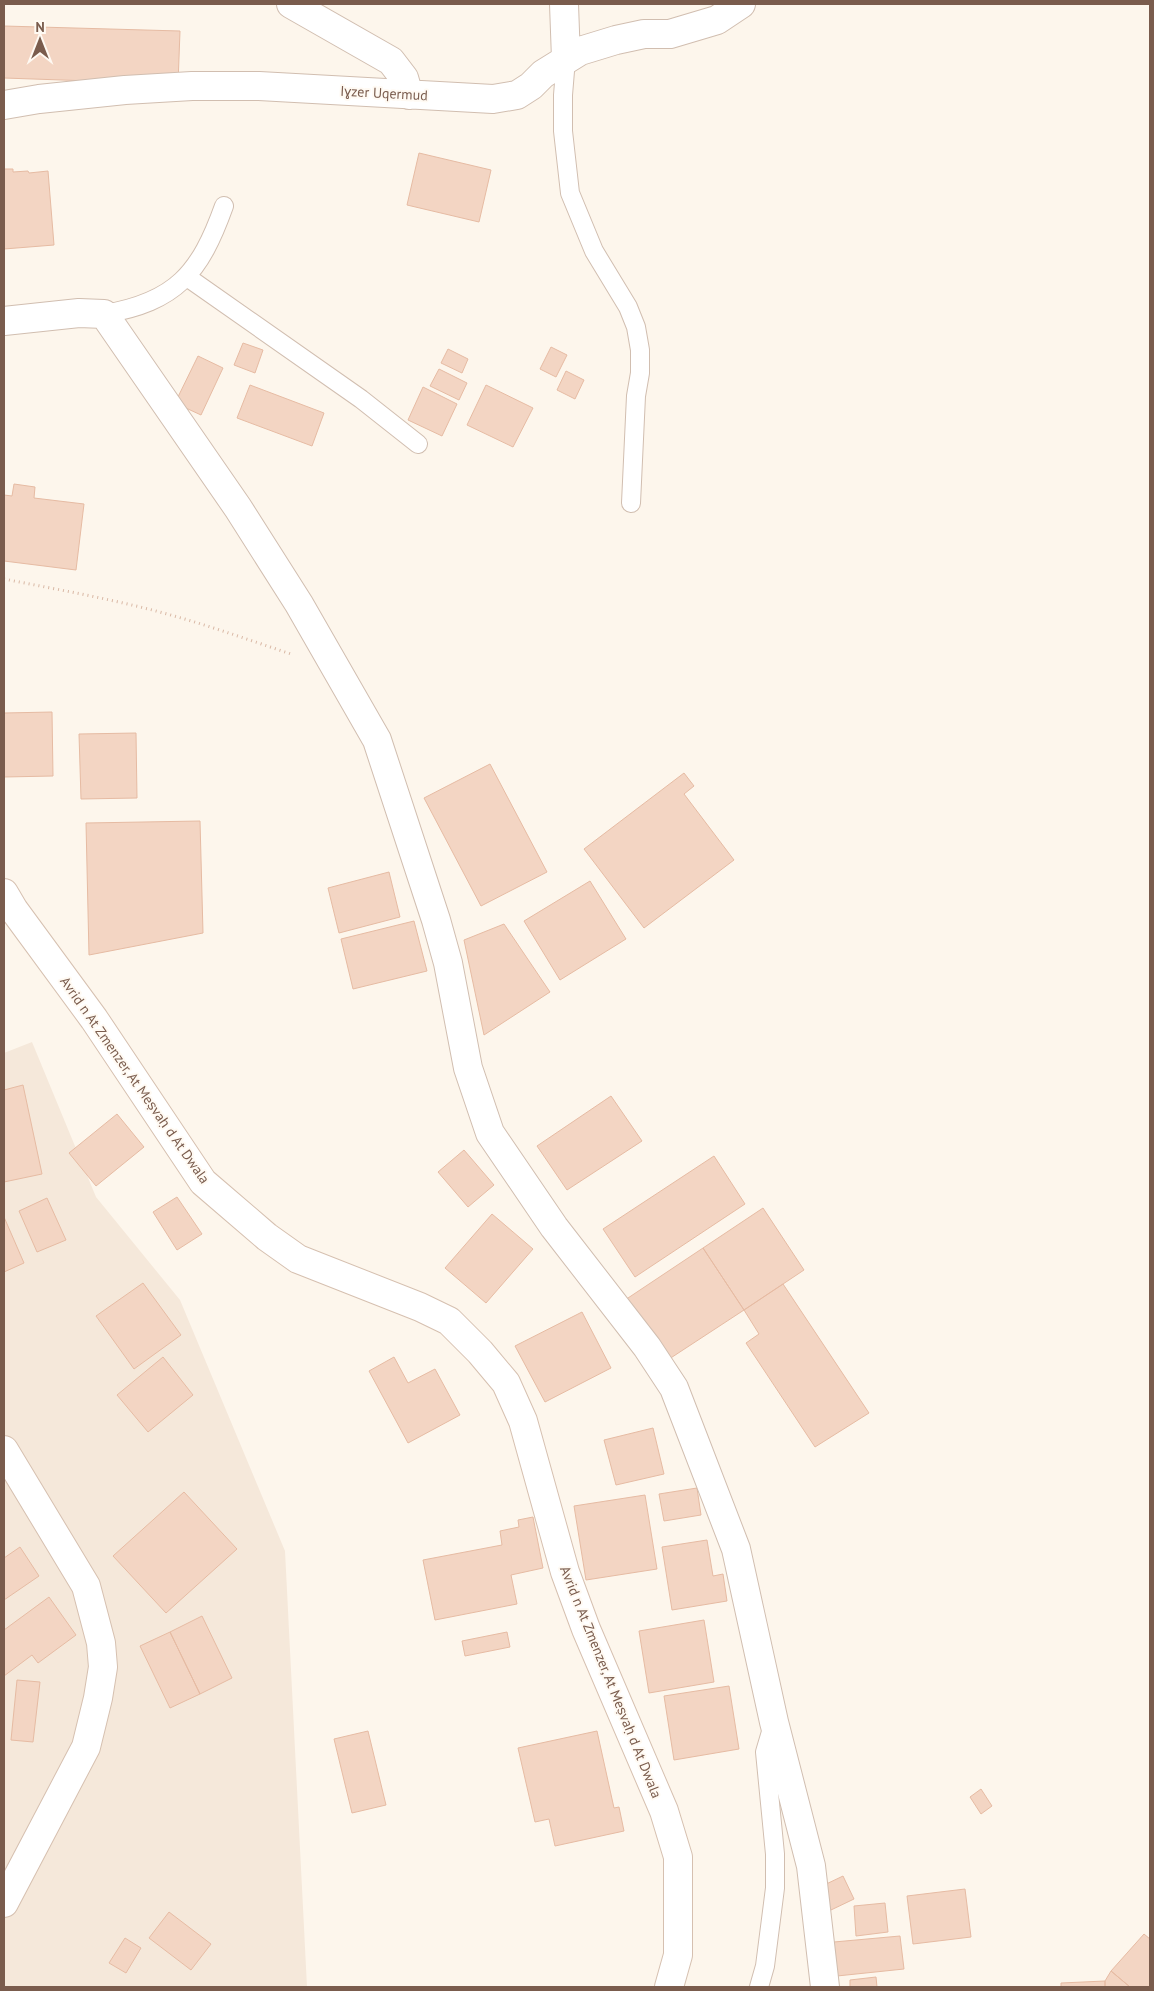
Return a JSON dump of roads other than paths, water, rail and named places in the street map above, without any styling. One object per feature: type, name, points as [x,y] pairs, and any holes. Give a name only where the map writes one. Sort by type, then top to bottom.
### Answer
[{"type":"street","points":[[291,4],[391,61],[404,78],[409,95]]},
{"type":"street","points":[[564,4],[566,59]]},
{"type":"street","name":"Iɣzer Uqermud","points":[[4,105],[39,99],[125,90],[192,86],[259,86],[409,95],[505,98],[517,95],[531,86],[543,74],[580,51],[644,34],[670,34],[717,20],[741,4]]},
{"type":"street","points":[[4,321],[79,313],[104,314],[238,508],[274,564],[339,671],[377,740],[436,920],[448,963],[468,1068],[490,1133],[554,1227],[647,1347],[674,1388],[736,1549],[774,1722],[811,1866],[825,1987]]},
{"type":"street","name":"Avrid n At Zmenzer, At Meṣvaḥ d At Dwala","points":[[4,893],[14,910],[94,1019],[203,1182],[268,1237],[298,1259],[420,1306],[449,1321],[480,1352],[506,1383],[523,1421],[565,1572],[586,1629],[664,1811],[678,1857],[678,1955],[669,1987]]},
{"type":"street","points":[[4,1450],[86,1586],[102,1643],[103,1667],[98,1698],[86,1747],[4,1903]]},
{"type":"lane","points":[[566,59],[563,131],[570,193],[594,251],[628,307],[636,326],[640,350],[631,502]]},
{"type":"lane","points":[[104,314],[129,310],[152,301],[171,290],[187,277],[209,244],[224,206]]},
{"type":"lane","points":[[187,277],[361,399],[418,444]]},
{"type":"lane","points":[[759,1987],[765,1966],[775,1888],[775,1854],[765,1752],[774,1722]]}]
